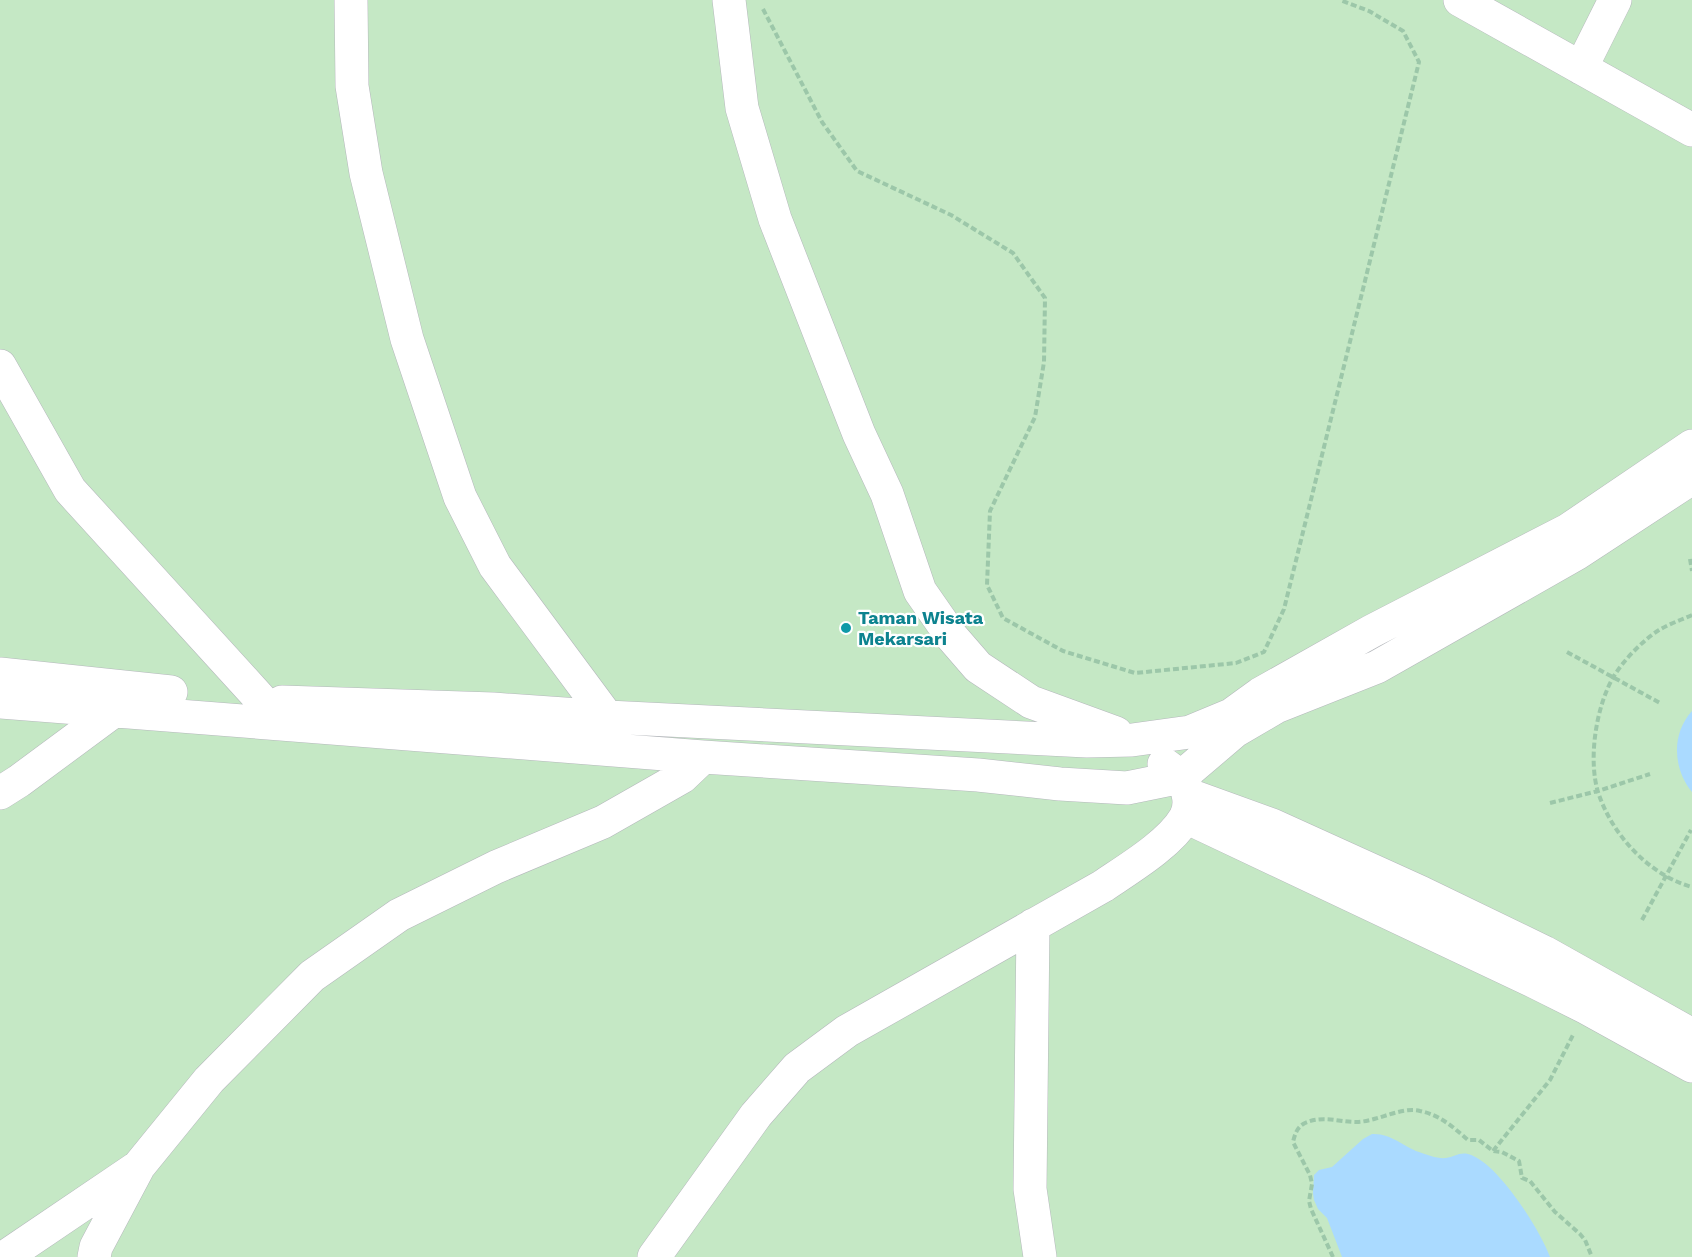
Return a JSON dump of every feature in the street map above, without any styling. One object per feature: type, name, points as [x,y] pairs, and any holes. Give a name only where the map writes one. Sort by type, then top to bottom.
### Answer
[{"type":"lane","points":[[351,0],[352,86],[366,173],[406,339],[460,497],[495,566],[607,717]]},
{"type":"lane","points":[[729,0],[742,108],[775,219],[859,434],[887,494],[920,591],[952,637],[978,667],[1031,702],[1132,740],[1185,796],[1587,1008],[1692,1066]]},
{"type":"lane","points":[[1460,0],[1692,130]]},
{"type":"lane","points":[[1581,68],[1616,0]]},
{"type":"lane","points":[[0,366],[70,490],[263,702]]},
{"type":"lane","points":[[0,674],[263,702],[493,709],[607,717],[1087,741],[1132,740],[1190,732],[1231,715],[1260,694],[1372,631],[1568,530],[1692,446]]},
{"type":"lane","points":[[654,1257],[756,1115],[797,1068],[847,1031],[1103,886],[1143,859],[1174,832],[1185,796],[1235,731],[1276,707],[1387,661],[1576,554],[1692,478]]},
{"type":"lane","points":[[0,702],[703,757],[978,775],[1126,788],[1185,796],[1272,825],[1422,893],[1544,952],[1692,1035]]},
{"type":"lane","points":[[0,793],[115,710]]},
{"type":"lane","points":[[94,1257],[96,1247],[138,1166],[209,1080],[312,976],[399,915],[496,867],[603,822],[682,777],[703,757]]},
{"type":"lane","points":[[1033,925],[1030,1189],[1040,1257]]},
{"type":"lane","points":[[5,1257],[138,1166]]},
{"type":"path","points":[[761,0],[764,11],[822,122],[856,171],[951,215],[1013,253],[1045,298],[1044,362],[1035,417],[990,511],[987,585],[1003,618],[1063,651],[1135,673],[1236,663],[1264,652],[1284,609],[1419,62],[1403,31],[1369,11],[1340,0]]},
{"type":"path","points":[[1689,559],[1692,571]]},
{"type":"path","points":[[1692,615],[1658,630],[1625,661],[1613,677],[1595,729],[1594,764],[1598,791],[1624,839],[1665,878],[1692,887]]},
{"type":"path","points":[[1567,652],[1660,703]]},
{"type":"path","points":[[1550,803],[1598,791],[1650,774]]},
{"type":"path","points":[[1642,920],[1691,830]]},
{"type":"path","points":[[1493,1151],[1550,1080],[1587,1008]]},
{"type":"path","points":[[1333,1257],[1311,1209],[1309,1201],[1312,1184],[1310,1175],[1293,1142],[1295,1133],[1300,1126],[1324,1119],[1356,1122],[1373,1120],[1413,1109],[1436,1116],[1468,1140],[1479,1140],[1493,1151],[1502,1152],[1519,1161],[1522,1178],[1530,1181],[1555,1212],[1580,1234],[1592,1257]]},
{"type":"green space","name":"Taman Wisata Mekarsari","points":[[0,0],[1692,0],[1692,1257],[0,1257]]},
{"type":"water","points":[[1692,711],[1692,792],[1681,773],[1677,752],[1680,730]]},
{"type":"water","points":[[1372,1134],[1391,1138],[1413,1149],[1440,1158],[1468,1154],[1479,1159],[1492,1169],[1516,1198],[1537,1230],[1550,1257],[1342,1257],[1327,1218],[1318,1209],[1314,1200],[1314,1175],[1319,1170],[1332,1167],[1363,1139]]},
{"type":"place","name":"Taman Wisata Mekarsari","points":[[846,628]]}]
